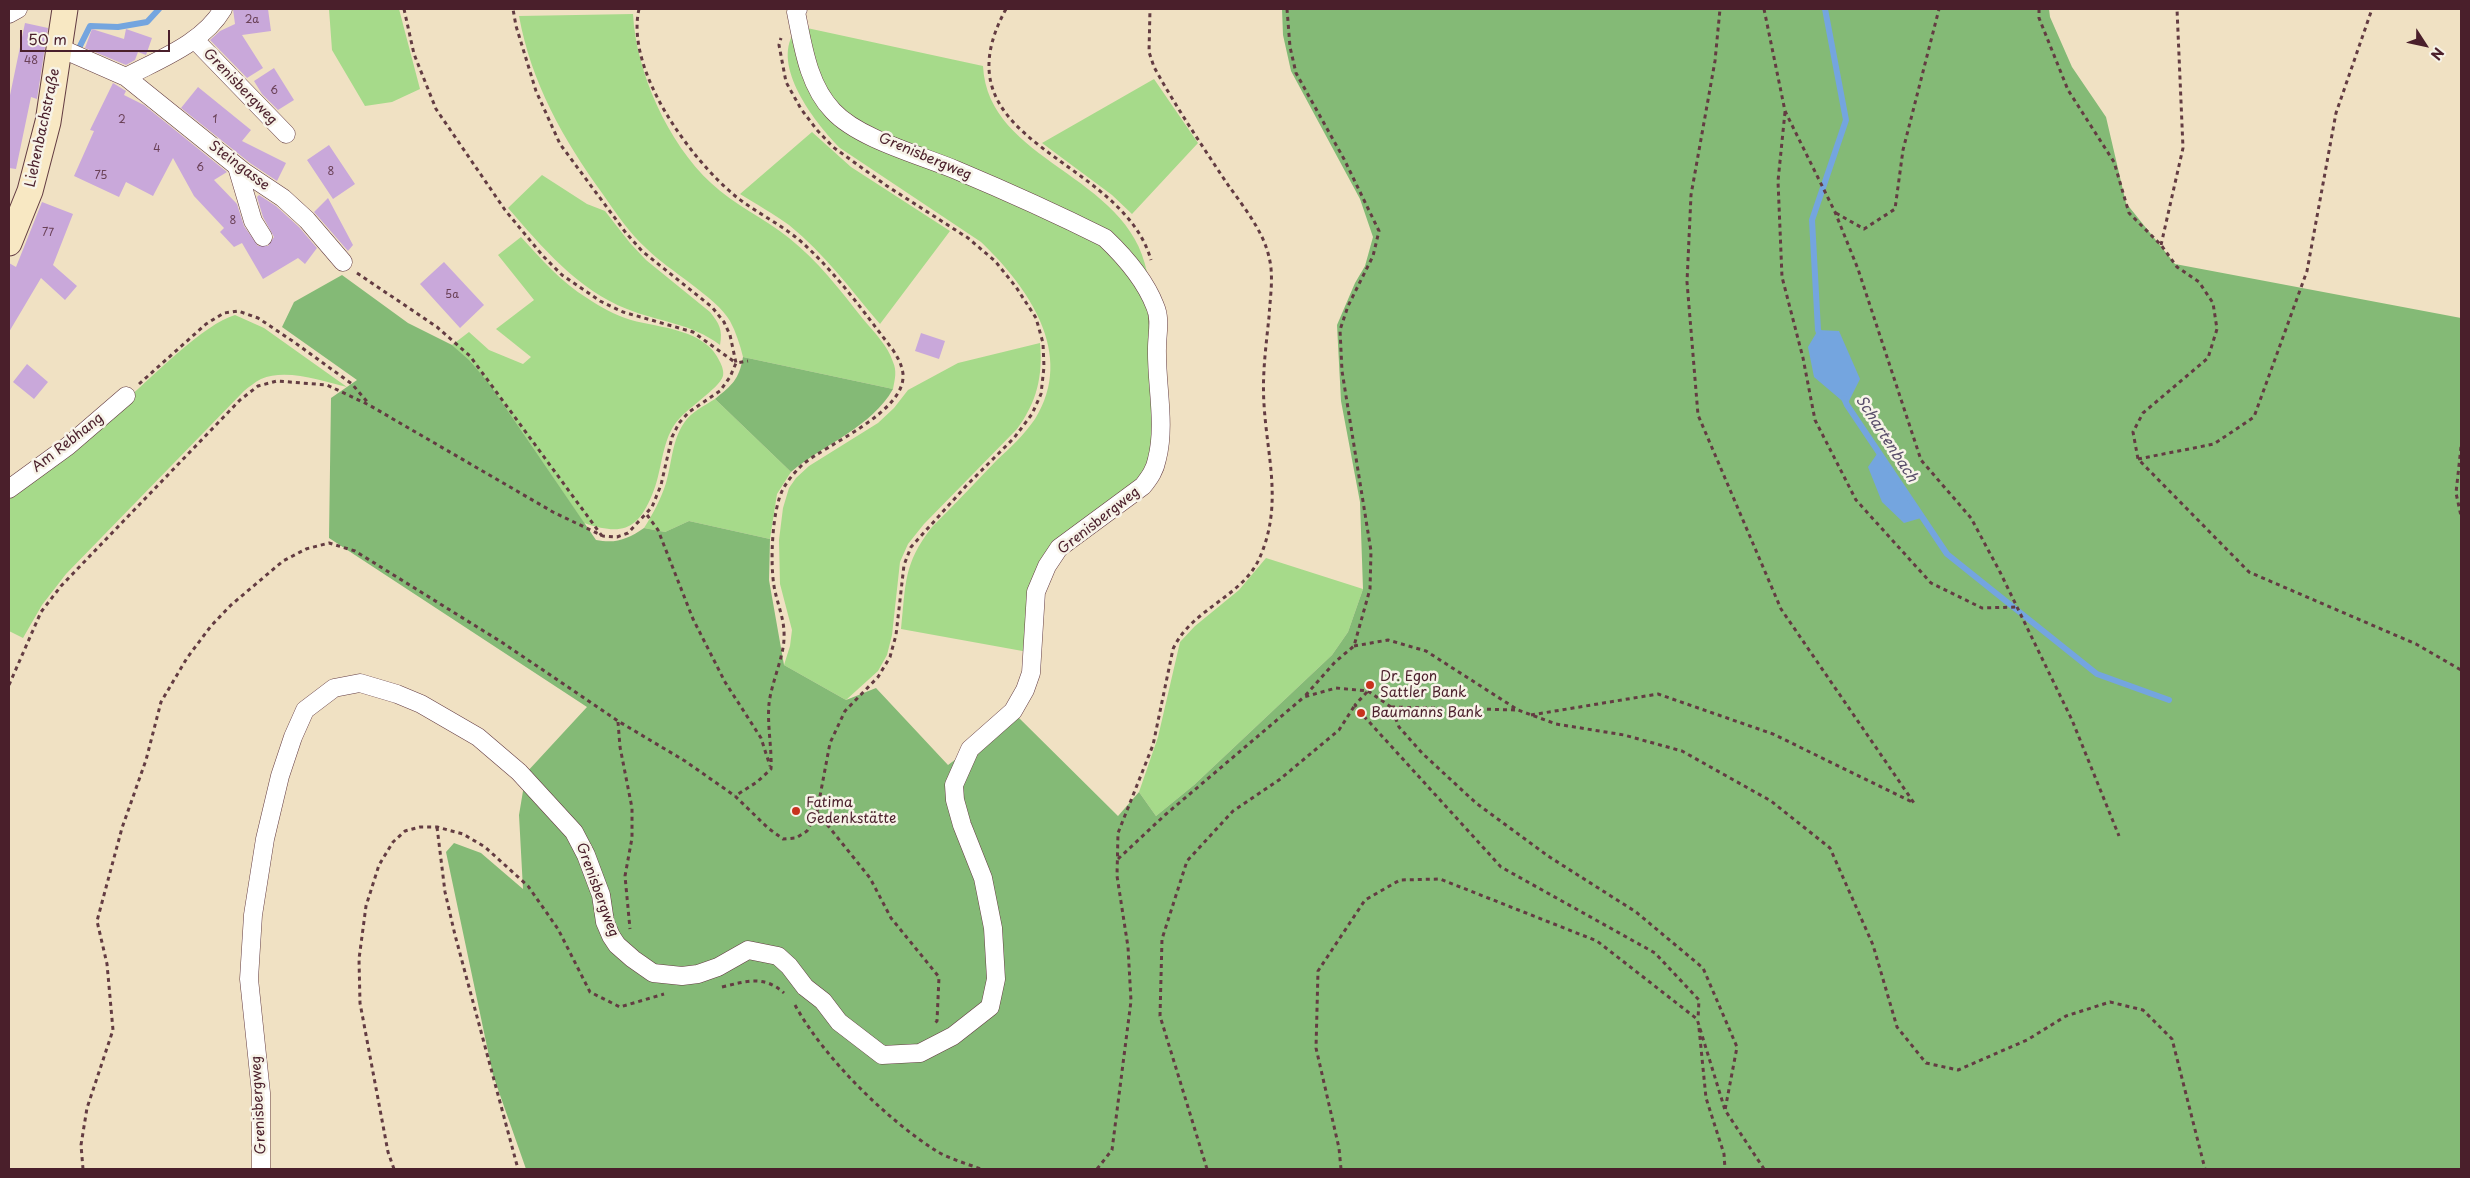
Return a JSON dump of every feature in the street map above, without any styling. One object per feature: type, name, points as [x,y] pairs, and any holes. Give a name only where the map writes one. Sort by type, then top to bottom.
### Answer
[{"type":"street","points":[[9,14],[18,9]]},
{"type":"street","name":"Liehenbachstraße","points":[[9,243],[30,191],[48,122],[66,9]]},
{"type":"street","name":"Grenisbergweg","points":[[126,77],[194,40],[216,22],[224,9]]},
{"type":"street","name":"Grenisbergweg","points":[[261,1169],[261,1093],[249,979],[253,915],[265,839],[280,776],[292,737],[305,710],[334,688],[360,683],[397,694],[421,704],[478,737],[519,772],[574,832],[586,855],[601,895],[605,922],[611,936],[633,959],[653,973],[682,976],[698,974],[718,967],[748,950],[778,956],[789,966],[804,987],[823,1002],[839,1022],[882,1055],[920,1053],[953,1036],[990,1007],[996,979],[993,928],[983,878],[962,825],[955,800],[954,785],[970,749],[1013,711],[1024,690],[1031,673],[1036,592],[1047,566],[1059,548],[1144,486],[1153,474],[1158,457],[1159,430],[1157,347],[1159,326],[1156,308],[1149,292],[1123,255],[1105,238],[957,170],[885,142],[852,126],[832,111],[819,91],[807,66],[797,10]]},
{"type":"street","name":"Grenisbergweg","points":[[194,40],[286,134]]},
{"type":"street","points":[[60,48],[126,77]]},
{"type":"street","name":"Steingasse","points":[[126,77],[237,167],[283,198],[307,220],[343,262]]},
{"type":"street","points":[[237,167],[253,221],[263,237]]},
{"type":"street","name":"Am Rebhang","points":[[9,489],[68,446],[126,396]]},
{"type":"path","points":[[404,9],[414,54],[436,109],[505,210],[543,256],[562,275],[600,301],[623,312],[693,332],[736,363],[748,360]]},
{"type":"path","points":[[9,685],[42,612],[60,586],[240,400],[258,386],[277,381],[327,385],[369,405],[553,512],[603,536],[617,537],[628,533],[647,515],[661,485],[672,437],[679,423],[689,412],[720,391],[730,377],[736,363],[730,335],[724,322],[712,307],[642,251],[626,233],[560,144],[536,91],[516,26],[513,9]]},
{"type":"path","points":[[639,9],[639,46],[651,83],[668,116],[694,155],[712,176],[736,196],[788,231],[821,261],[893,350],[901,363],[903,376],[899,390],[886,408],[803,465],[782,491],[777,507],[774,585],[784,620],[784,641],[774,677],[769,706],[771,769],[757,782],[735,796]]},
{"type":"path","points":[[1006,9],[998,24],[988,61],[989,77],[996,100],[1024,134],[1087,180],[1114,203],[1131,221],[1147,248],[1153,268],[1153,284],[1149,292]]},
{"type":"path","points":[[1097,1169],[1112,1150],[1131,1000],[1128,947],[1117,876],[1118,833],[1152,745],[1173,648],[1190,624],[1245,579],[1259,559],[1273,510],[1271,454],[1264,404],[1265,352],[1271,292],[1269,257],[1257,228],[1154,67],[1149,52],[1150,9]]},
{"type":"path","points":[[1288,9],[1290,47],[1296,73],[1344,159],[1378,231],[1373,256],[1348,306],[1340,330],[1342,371],[1371,551],[1370,589],[1354,646]]},
{"type":"path","points":[[1532,715],[1658,694],[1773,734],[1914,803],[1781,609],[1698,415],[1687,282],[1691,195],[1715,61],[1720,9]]},
{"type":"path","points":[[1764,9],[1785,111],[1835,212],[1858,269],[1921,460],[1971,518],[2072,720],[2120,836]]},
{"type":"path","points":[[1835,212],[1864,229],[1895,209],[1904,150],[1940,9]]},
{"type":"path","points":[[2039,9],[2039,18],[2068,90],[2114,162],[2129,213],[2161,246],[2178,267],[2199,282],[2213,303],[2217,329],[2208,358],[2143,413],[2133,432],[2138,459],[2249,572],[2416,644],[2461,670]]},
{"type":"path","points":[[2161,246],[2183,148],[2177,9]]},
{"type":"path","points":[[2138,459],[2214,444],[2254,417],[2307,271],[2336,113],[2372,9]]},
{"type":"path","points":[[83,1169],[80,1145],[87,1108],[113,1030],[107,964],[97,921],[122,828],[146,760],[162,702],[187,658],[211,626],[230,606],[275,568],[306,549],[329,543],[355,552],[503,643],[618,721],[685,762],[735,796],[768,828],[783,839],[796,838],[807,831],[817,812],[830,743],[845,711],[878,677],[890,657],[896,635],[904,565],[911,547],[966,486],[1014,438],[1032,414],[1041,394],[1044,367],[1043,343],[1036,318],[1016,286],[995,261],[968,238],[887,186],[833,147],[800,109],[786,82],[780,45],[784,30],[797,10]]},
{"type":"path","points":[[1785,111],[1778,181],[1782,277],[1803,358],[1815,420],[1856,500],[1931,583],[1982,608],[2016,608]]},
{"type":"path","points":[[343,262],[437,327],[470,356],[603,536]]},
{"type":"path","points":[[126,396],[206,324],[224,313],[238,311],[258,318],[294,342],[352,384],[369,405]]},
{"type":"path","points":[[2461,447],[2456,493],[2461,516]]},
{"type":"path","points":[[647,515],[658,530],[693,619],[725,682],[761,738],[771,769]]},
{"type":"path","points":[[1118,859],[1165,815],[1304,697],[1335,662],[1354,646],[1388,640],[1426,651],[1518,710],[1556,724],[1624,734],[1682,751],[1770,801],[1830,848],[1873,945],[1897,1027],[1926,1063],[1958,1070],[2027,1040],[2066,1016],[2110,1002],[2143,1010],[2172,1039],[2205,1169]]},
{"type":"path","points":[[1304,697],[1336,688],[1368,691],[1391,707],[1399,727],[1422,754],[1476,803],[1548,856],[1636,912],[1703,968],[1737,1047],[1725,1110]]},
{"type":"path","points":[[1207,1169],[1160,1016],[1162,940],[1186,861],[1233,811],[1279,780],[1339,730],[1355,705],[1368,691]]},
{"type":"path","points":[[1355,705],[1501,867],[1655,953],[1699,1000],[1698,1019],[1706,1098],[1724,1154],[1725,1169]]},
{"type":"path","points":[[1391,707],[1518,710]]},
{"type":"path","points":[[618,721],[620,747],[632,808],[632,838],[625,876],[633,959]]},
{"type":"path","points":[[817,812],[870,878],[891,918],[939,977],[937,1021],[930,1028]]},
{"type":"path","points":[[394,1169],[388,1152],[360,1003],[359,959],[366,906],[379,865],[392,842],[405,832],[420,827],[437,827],[462,834],[485,847],[528,886],[558,929],[590,992],[620,1007],[665,994]]},
{"type":"path","points":[[437,827],[445,892],[451,918],[518,1169]]},
{"type":"path","points":[[1341,1169],[1339,1148],[1316,1048],[1318,971],[1366,900],[1400,880],[1440,879],[1597,941],[1698,1019],[1725,1110],[1764,1169]]},
{"type":"path","points":[[717,988],[754,980],[777,987],[788,996]]},
{"type":"path","points":[[794,1001],[803,1019],[833,1060],[912,1134],[940,1153],[981,1169]]},
{"type":"green space","points":[[329,9],[399,9],[420,89],[392,102],[365,106],[332,50]]},
{"type":"green space","points":[[1282,9],[2049,9],[2050,17],[2072,67],[2106,117],[2126,203],[2175,264],[2461,318],[2461,1169],[526,1169],[493,1075],[446,852],[454,843],[481,853],[523,889],[519,815],[526,773],[587,707],[329,538],[331,398],[357,380],[282,327],[294,302],[342,275],[408,323],[452,345],[470,361],[491,386],[596,540],[621,540],[644,528],[665,532],[689,521],[770,539],[769,580],[784,665],[846,700],[876,688],[948,765],[1016,715],[1118,816],[1139,792],[1156,816],[1194,785],[1332,655],[1348,632],[1363,589],[1360,502],[1341,401],[1337,325],[1355,283],[1365,266],[1373,237],[1360,199],[1291,71],[1283,35]]},
{"type":"green space","points":[[633,14],[640,59],[648,82],[668,127],[681,148],[695,167],[720,191],[789,238],[810,256],[828,276],[888,350],[895,369],[893,389],[743,357],[734,330],[724,312],[640,243],[623,223],[588,173],[562,131],[540,87],[524,40],[519,16]]},
{"type":"green space","points":[[807,28],[983,66],[991,99],[1008,125],[1032,148],[1088,189],[1114,212],[1135,239],[1147,272],[1144,276],[1089,222],[862,123],[848,114],[828,94],[822,83],[817,71]]},
{"type":"green space","points":[[792,36],[795,36],[822,107],[1103,243],[1130,274],[1152,315],[1155,442],[1146,473],[1049,554],[1028,652],[901,629],[905,587],[911,564],[923,540],[932,527],[1017,441],[1035,419],[1046,395],[1050,370],[1048,346],[1041,323],[1030,301],[1015,279],[981,242],[840,148],[820,126],[793,81],[788,50]]},
{"type":"green space","points":[[1154,79],[1198,143],[1132,214],[1112,195],[1042,143]]},
{"type":"green space","points":[[812,132],[851,167],[950,231],[880,324],[837,272],[802,236],[789,225],[740,194]]},
{"type":"green space","points":[[542,175],[587,204],[605,211],[646,260],[710,312],[720,327],[720,345],[686,327],[627,309],[609,301],[593,291],[562,266],[508,208]]},
{"type":"green space","points":[[521,237],[544,262],[578,292],[625,318],[693,336],[713,351],[722,367],[723,376],[720,381],[680,418],[670,432],[652,495],[640,517],[626,527],[608,529],[584,523],[491,386],[452,345],[469,332],[489,350],[523,364],[531,357],[496,329],[534,300],[498,255]]},
{"type":"green space","points":[[235,315],[264,328],[347,387],[293,375],[271,376],[261,379],[252,385],[66,574],[42,605],[23,638],[9,631],[9,496],[127,399],[194,339],[223,320]]},
{"type":"green space","points":[[1040,343],[1041,355],[1037,388],[1024,419],[1017,429],[924,524],[908,544],[900,562],[892,635],[887,655],[878,671],[846,700],[784,665],[790,646],[792,630],[780,584],[779,540],[783,508],[789,488],[796,478],[809,466],[878,423],[894,408],[908,390],[958,363]]},
{"type":"green space","points":[[743,357],[893,389],[873,414],[860,425],[791,472],[715,399],[737,377]]},
{"type":"green space","points":[[715,399],[791,472],[777,494],[770,539],[689,521],[665,532],[644,528],[664,489],[680,430],[690,416]]},
{"type":"green space","points":[[1266,558],[1363,589],[1348,632],[1332,655],[1194,785],[1156,816],[1139,792],[1158,737],[1180,642],[1195,626],[1239,590]]},
{"type":"water","points":[[1818,330],[1839,331],[1860,379],[1847,405],[1814,377],[1808,347]]},
{"type":"water","points":[[1879,451],[1921,518],[1904,523],[1882,502],[1868,467]]},
{"type":"building","points":[[233,9],[268,9],[271,31],[242,35],[263,68],[247,78],[210,40],[220,31],[235,24]]},
{"type":"building","points":[[25,23],[48,28],[37,99],[31,97],[16,169],[9,168],[9,100]]},
{"type":"building","points":[[92,29],[124,39],[126,29],[152,38],[146,55],[138,52],[135,60],[126,65],[85,48]]},
{"type":"building","points":[[274,68],[294,100],[278,110],[262,94],[254,81]]},
{"type":"building","points":[[113,83],[126,91],[124,95],[144,105],[227,172],[214,180],[237,204],[244,226],[258,246],[268,246],[274,237],[263,217],[257,197],[259,195],[276,206],[299,227],[317,248],[305,264],[298,258],[263,279],[242,243],[234,247],[220,232],[224,228],[194,196],[173,158],[153,196],[126,182],[119,197],[74,176],[94,131],[90,130]]},
{"type":"building","points":[[198,87],[251,130],[242,141],[286,163],[277,181],[250,163],[181,108]]},
{"type":"building","points":[[329,145],[355,184],[333,199],[307,160]]},
{"type":"building","points":[[328,198],[353,245],[348,251],[314,212]]},
{"type":"building","points":[[42,202],[73,214],[53,265],[77,286],[65,300],[41,278],[9,332],[9,263],[16,267]]},
{"type":"building","points":[[444,262],[484,305],[460,328],[420,284]]},
{"type":"building","points":[[921,333],[945,341],[939,359],[915,351]]},
{"type":"building","points":[[27,364],[48,382],[34,399],[13,382]]},
{"type":"waterway","points":[[80,46],[90,26],[118,27],[147,22],[159,9]]},
{"type":"waterway","name":"Schartenbach","points":[[1821,337],[1818,330],[1812,220],[1846,120],[1825,9]]},
{"type":"waterway","name":"Schartenbach","points":[[1844,398],[1947,554],[2097,674],[2169,700]]},
{"type":"place","name":"Dr. Egon Sattler Bank","points":[[1370,685]]},
{"type":"place","name":"Baumanns Bank","points":[[1361,713]]},
{"type":"place","name":"Fatima Gedenkstätte","points":[[796,811]]}]
